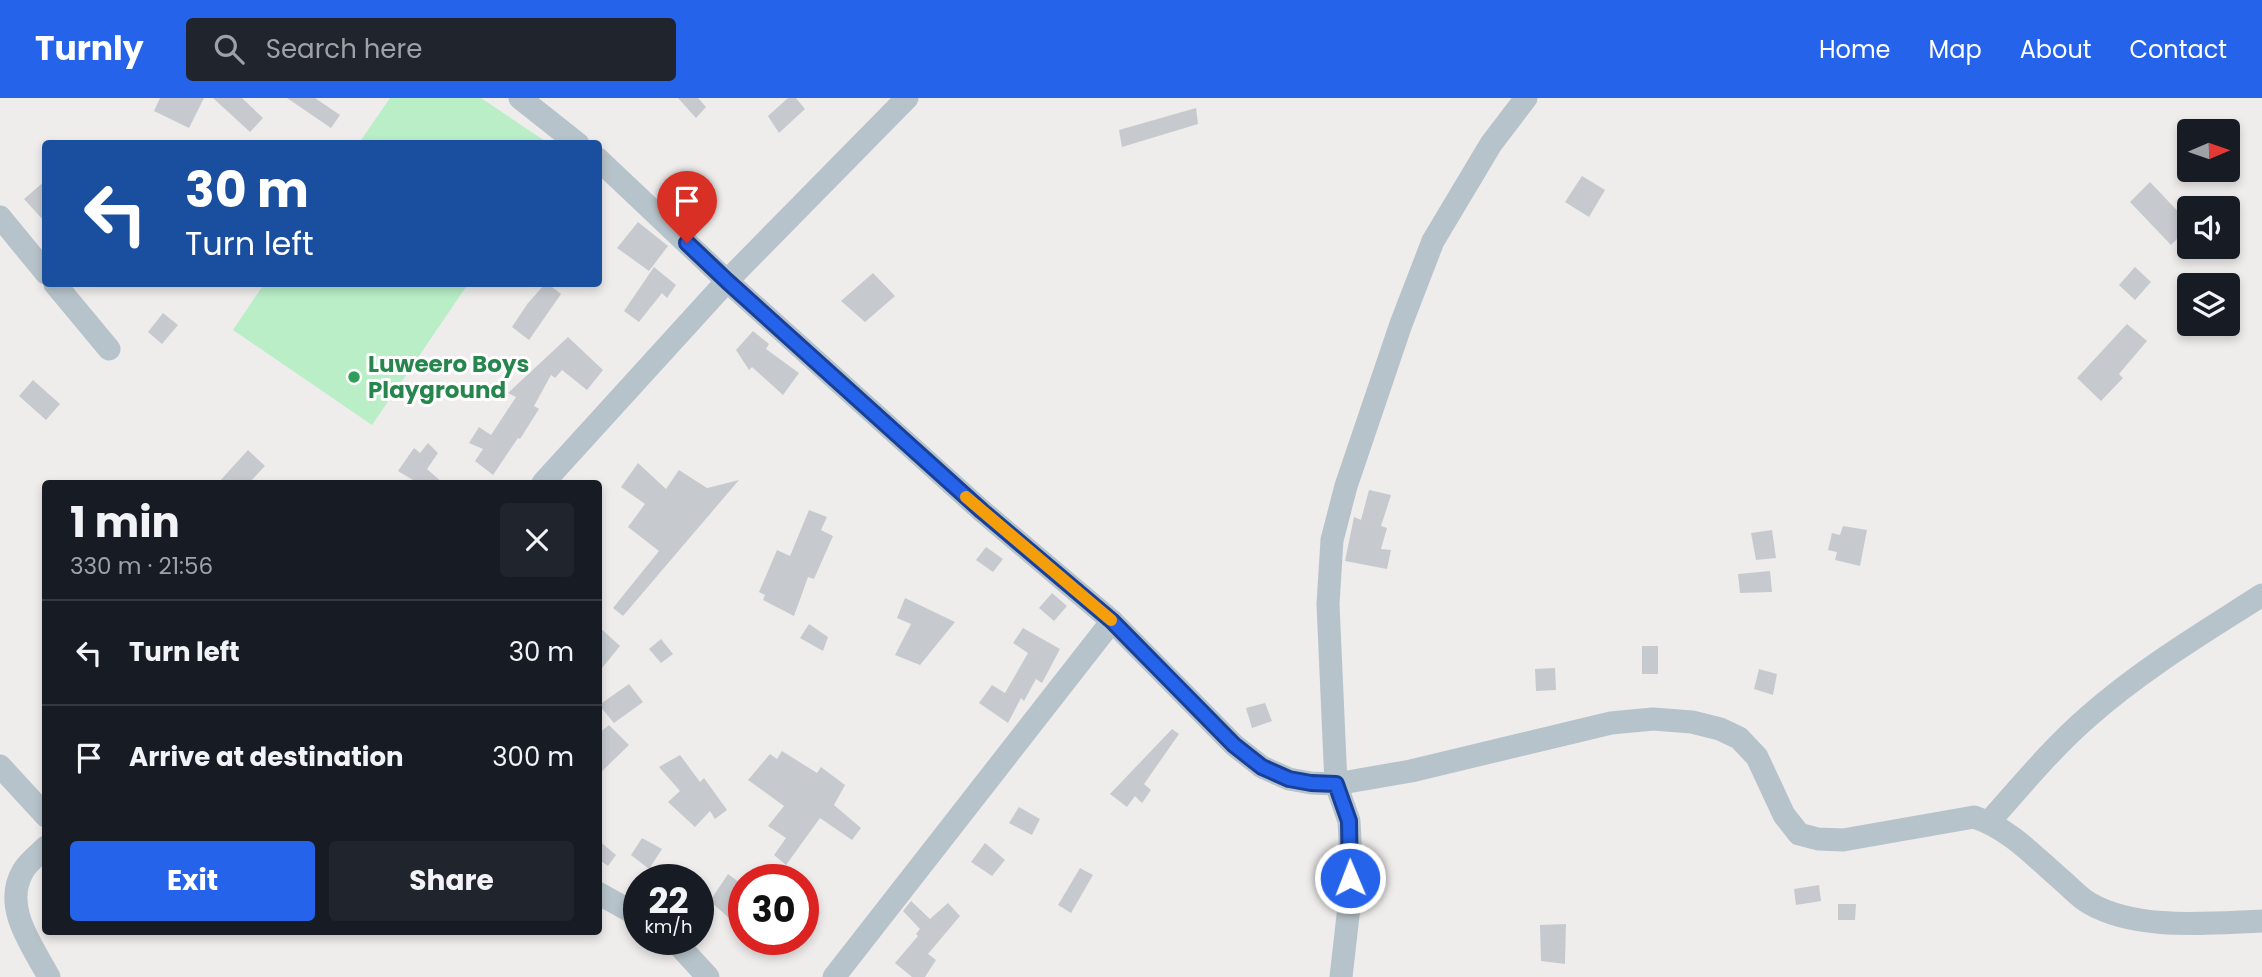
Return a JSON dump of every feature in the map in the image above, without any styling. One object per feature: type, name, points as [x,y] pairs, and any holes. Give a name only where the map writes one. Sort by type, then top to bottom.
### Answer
[{"type":"street","points":[[520,98],[573,140]]},
{"type":"street","points":[[545,480],[727,281],[907,98]]},
{"type":"street","points":[[1341,977],[1350,898],[1351,858],[1349,821],[1336,784],[1328,604],[1332,540],[1346,486],[1401,324],[1433,241],[1491,144],[1526,98]]},
{"type":"street","points":[[602,163],[727,281],[982,511],[1112,621],[1234,745],[1262,767],[1289,779],[1336,784],[1411,771],[1611,723],[1653,719],[1692,722],[1720,729],[1739,738],[1757,757],[1784,815],[1799,834],[1818,839],[1843,839],[1974,817],[1989,822],[2008,834],[2087,902],[2116,915],[2165,922],[2262,921]]},
{"type":"street","points":[[0,217],[42,267]]},
{"type":"street","points":[[57,287],[108,349]]},
{"type":"street","points":[[1989,822],[2088,716],[2166,656],[2262,595]]},
{"type":"street","points":[[834,977],[1112,621]]},
{"type":"street","points":[[0,766],[42,812]]},
{"type":"street","points":[[42,851],[24,870],[16,888],[15,902],[20,921],[49,977]]},
{"type":"street","points":[[602,895],[623,907]]},
{"type":"street","points":[[688,955],[708,977]]},
{"type":"green space","points":[[390,98],[481,98],[544,140],[361,140]]},
{"type":"green space","name":"Luweero Boys Playground","points":[[262,287],[466,287],[372,425],[233,330]]},
{"type":"building","points":[[160,98],[204,98],[189,128],[154,111]]},
{"type":"building","points":[[213,98],[242,98],[263,118],[250,132]]},
{"type":"building","points":[[287,98],[315,98],[340,115],[331,128]]},
{"type":"building","points":[[678,98],[698,98],[706,107],[696,118]]},
{"type":"building","points":[[788,98],[796,98],[805,109],[779,133],[768,116]]},
{"type":"building","points":[[1196,108],[1198,124],[1122,147],[1119,130]]},
{"type":"building","points":[[1582,176],[1605,190],[1589,217],[1565,202]]},
{"type":"building","points":[[2150,182],[2177,210],[2177,239],[2171,245],[2130,202]]},
{"type":"building","points":[[42,183],[42,219],[24,199]]},
{"type":"building","points":[[638,222],[668,246],[649,271],[617,248]]},
{"type":"building","points":[[654,267],[676,285],[667,298],[662,293],[639,322],[624,311]]},
{"type":"building","points":[[2135,267],[2151,282],[2135,300],[2119,285]]},
{"type":"building","points":[[873,273],[895,296],[865,322],[841,301]]},
{"type":"building","points":[[542,287],[552,287],[561,294],[529,340],[512,327]]},
{"type":"building","points":[[163,313],[178,325],[162,344],[148,332]]},
{"type":"building","points":[[2127,324],[2147,341],[2119,374],[2123,378],[2101,401],[2077,378]]},
{"type":"building","points":[[753,331],[769,344],[766,349],[799,373],[783,395],[752,367],[749,370],[736,350]]},
{"type":"building","points":[[568,337],[603,370],[587,390],[562,370],[555,378],[551,375],[534,406],[539,409],[493,475],[475,461],[483,449],[469,443],[479,427],[491,435],[516,397],[508,393]]},
{"type":"building","points":[[33,380],[60,404],[46,420],[19,396]]},
{"type":"building","points":[[428,443],[438,453],[427,469],[440,480],[413,480],[398,471],[414,448],[420,453]]},
{"type":"building","points":[[248,450],[265,466],[252,480],[221,480]]},
{"type":"building","points":[[638,463],[666,489],[679,470],[707,488],[739,480],[623,616],[613,608],[659,551],[628,527],[645,504],[621,487]]},
{"type":"building","points":[[1369,490],[1391,495],[1381,526],[1387,528],[1381,549],[1391,550],[1387,569],[1345,561],[1354,517],[1361,520]]},
{"type":"building","points":[[809,510],[827,517],[821,530],[833,536],[814,579],[808,577],[794,616],[763,600],[765,595],[759,592],[777,550],[790,556]]},
{"type":"building","points":[[1843,526],[1867,530],[1860,566],[1835,560],[1837,552],[1828,550],[1832,533],[1840,535]]},
{"type":"building","points":[[1772,530],[1776,558],[1756,560],[1751,533]]},
{"type":"building","points":[[986,547],[1003,559],[993,572],[976,560]]},
{"type":"building","points":[[1770,571],[1772,592],[1740,593],[1738,574]]},
{"type":"building","points":[[1052,593],[1067,606],[1054,621],[1039,608]]},
{"type":"building","points":[[905,598],[955,622],[920,665],[895,655],[911,624],[897,618]]},
{"type":"building","points":[[809,624],[828,637],[823,651],[800,638]]},
{"type":"building","points":[[1023,628],[1060,649],[1042,683],[1036,679],[1024,701],[1021,698],[1008,723],[979,703],[992,685],[1005,693],[1028,653],[1013,643]]},
{"type":"building","points":[[602,630],[620,646],[602,668]]},
{"type":"building","points":[[661,639],[673,654],[661,663],[649,649]]},
{"type":"building","points":[[1642,646],[1658,646],[1658,674],[1642,674]]},
{"type":"building","points":[[1555,668],[1556,690],[1536,691],[1535,669]]},
{"type":"building","points":[[1759,669],[1777,674],[1773,695],[1754,689]]},
{"type":"building","points":[[629,684],[643,702],[614,723],[602,709],[602,703]]},
{"type":"building","points":[[1265,703],[1272,721],[1252,728],[1246,708]]},
{"type":"building","points":[[609,725],[629,745],[602,771],[602,731]]},
{"type":"building","points":[[1172,729],[1179,734],[1144,784],[1151,790],[1142,803],[1135,796],[1127,807],[1110,794]]},
{"type":"building","points":[[782,751],[817,773],[821,767],[845,785],[834,805],[861,828],[852,840],[820,818],[787,864],[774,855],[786,838],[768,826],[784,806],[748,780],[770,754],[777,759]]},
{"type":"building","points":[[680,755],[700,782],[704,778],[727,810],[715,819],[710,811],[695,827],[668,802],[680,791],[659,767]]},
{"type":"building","points":[[1019,807],[1040,819],[1032,835],[1009,823]]},
{"type":"building","points":[[642,838],[662,849],[652,864],[643,864],[631,855]]},
{"type":"building","points":[[602,843],[616,855],[608,866],[602,862]]},
{"type":"building","points":[[985,843],[1005,860],[992,876],[971,862]]},
{"type":"building","points":[[1080,868],[1093,875],[1071,913],[1058,905]]},
{"type":"building","points":[[728,874],[728,917],[714,905],[714,895]]},
{"type":"building","points":[[1819,885],[1821,901],[1796,905],[1794,889]]},
{"type":"building","points":[[911,901],[930,919],[948,903],[960,916],[928,954],[936,960],[925,977],[912,977],[895,963],[918,936],[916,934],[920,929],[903,911]]},
{"type":"building","points":[[1838,904],[1856,904],[1855,920],[1838,920]]},
{"type":"building","points":[[1566,924],[1565,964],[1541,961],[1540,925]]},
{"type":"slow traffic","points":[[966,497],[1111,620]]},
{"type":"place","name":"Luweero Boys Playground","points":[[354,377]]},
{"type":"route","points":[[687,243],[982,511],[1112,621],[1234,745],[1262,767],[1289,779],[1336,784],[1349,821],[1350,878]]}]
